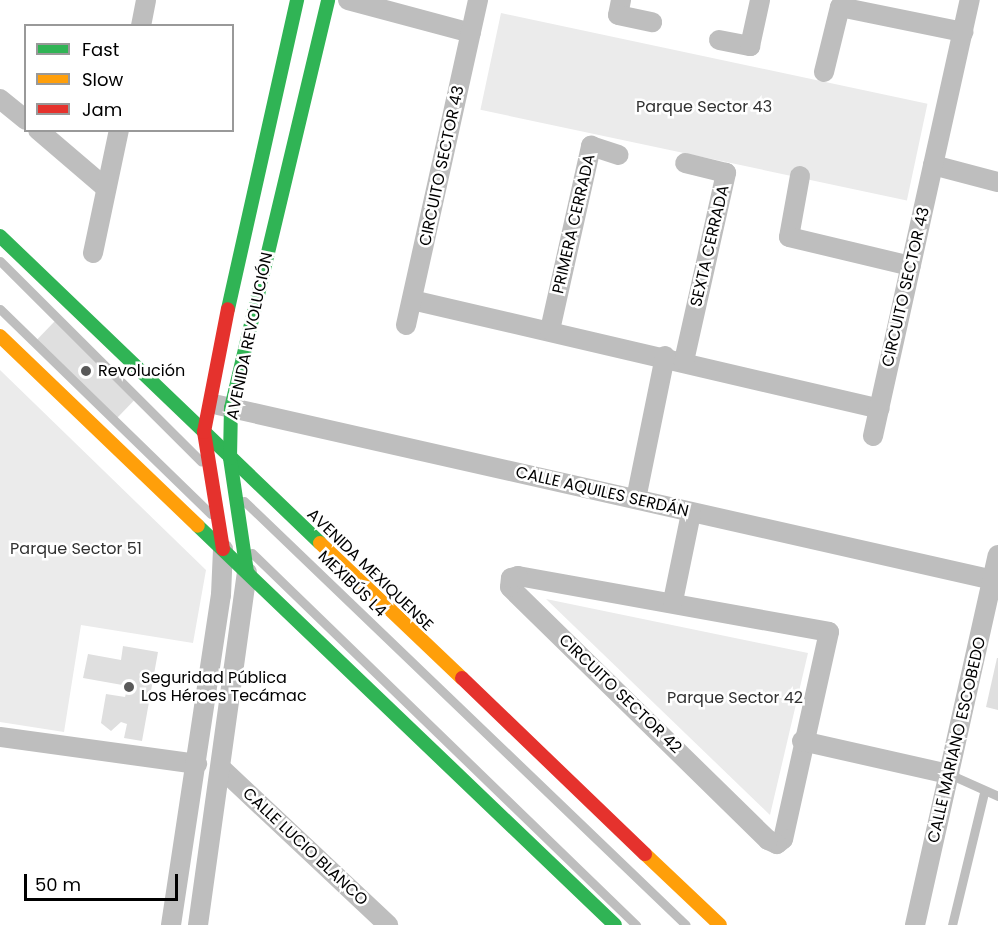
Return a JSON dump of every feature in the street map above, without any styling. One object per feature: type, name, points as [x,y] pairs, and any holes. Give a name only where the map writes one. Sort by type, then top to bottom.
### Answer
[{"type":"main road","name":"AVENIDA REVOLUCIÓN","points":[[223,549],[204,432],[207,402],[297,0]]},
{"type":"main road","name":"AVENIDA REVOLUCIÓN","points":[[247,572],[230,458],[231,408],[328,0]]},
{"type":"main road","name":"AVENIDA MEXIQUENSE","points":[[0,236],[720,925]]},
{"type":"main road","points":[[0,336],[615,925]]},
{"type":"street","points":[[141,24],[146,0]]},
{"type":"street","points":[[348,0],[471,33]]},
{"type":"street","name":"CIRCUITO SECTOR 43","points":[[406,325],[478,0]]},
{"type":"street","points":[[621,0],[618,15],[652,22]]},
{"type":"street","points":[[719,40],[750,46],[760,0]]},
{"type":"street","name":"CIRCUITO SECTOR 43","points":[[873,436],[970,0]]},
{"type":"street","points":[[824,72],[840,7],[963,32]]},
{"type":"street","points":[[0,99],[24,118]]},
{"type":"street","points":[[40,132],[106,188]]},
{"type":"street","points":[[93,254],[119,132]]},
{"type":"street","name":"PRIMERA CERRADA","points":[[550,330],[591,146],[620,154]]},
{"type":"street","name":"SEXTA CERRADA","points":[[675,359],[726,174],[685,163]]},
{"type":"street","points":[[933,165],[998,182]]},
{"type":"street","points":[[800,176],[789,237],[911,266]]},
{"type":"street","points":[[412,300],[675,359],[879,409]]},
{"type":"street","points":[[636,499],[675,359]]},
{"type":"street","name":"CALLE AQUILES SERDÁN","points":[[207,402],[995,580]]},
{"type":"street","points":[[673,601],[691,513]]},
{"type":"street","name":"AVENIDA REVOLUCIÓN","points":[[171,925],[221,595],[223,549]]},
{"type":"street","name":"CALLE MARIANO ESCOBEDO","points":[[915,925],[995,580],[998,555]]},
{"type":"street","name":"AVENIDA REVOLUCIÓN","points":[[198,925],[222,769],[247,572]]},
{"type":"street","name":"CIRCUITO SECTOR 42","points":[[518,576],[673,601],[828,632],[802,741],[783,839],[777,844],[768,840],[510,587],[511,578],[518,576]]},
{"type":"street","points":[[0,737],[196,764]]},
{"type":"street","points":[[802,741],[949,774]]},
{"type":"street","name":"CALLE LUCIO BLANCO","points":[[222,769],[388,925]]},
{"type":"lane","name":"MEXIBÚS L4","points":[[0,261],[209,469],[686,925]]},
{"type":"lane","points":[[0,309],[636,925]]},
{"type":"lane","points":[[949,774],[984,793],[998,796]]},
{"type":"lane","points":[[952,925],[984,793]]},
{"type":"green space","name":"Parque Sector 43","points":[[501,13],[927,104],[907,200],[480,110]]},
{"type":"green space","name":"Parque Sector 51","points":[[0,370],[206,570],[193,643],[81,625],[64,732],[0,722]]},
{"type":"green space","name":"Parque Sector 42","points":[[546,599],[808,653],[770,815]]},
{"type":"building","points":[[55,321],[136,399],[117,418],[36,340]]},
{"type":"building","points":[[123,646],[158,652],[142,741],[124,738],[127,724],[121,722],[111,731],[101,723],[106,694],[125,697],[128,686],[83,678],[88,654],[121,660]]},
{"type":"building","points":[[998,658],[998,710],[986,707]]},
{"type":"traffic: fast","points":[[228,309],[297,0]]},
{"type":"traffic: fast","points":[[247,572],[230,458],[231,408],[328,0]]},
{"type":"traffic: fast","points":[[0,236],[320,543]]},
{"type":"traffic: fast","points":[[198,526],[615,925]]},
{"type":"traffic: slow","points":[[0,336],[198,526]]},
{"type":"traffic: slow","points":[[320,543],[462,678]]},
{"type":"traffic: slow","points":[[645,854],[720,925]]},
{"type":"traffic: jam","points":[[223,549],[204,432],[228,309]]},
{"type":"traffic: jam","points":[[462,678],[645,854]]},
{"type":"place","name":"Revolución","points":[[86,371]]},
{"type":"place","name":"Seguridad Pública Los Héroes Tecámac","points":[[129,687]]}]
